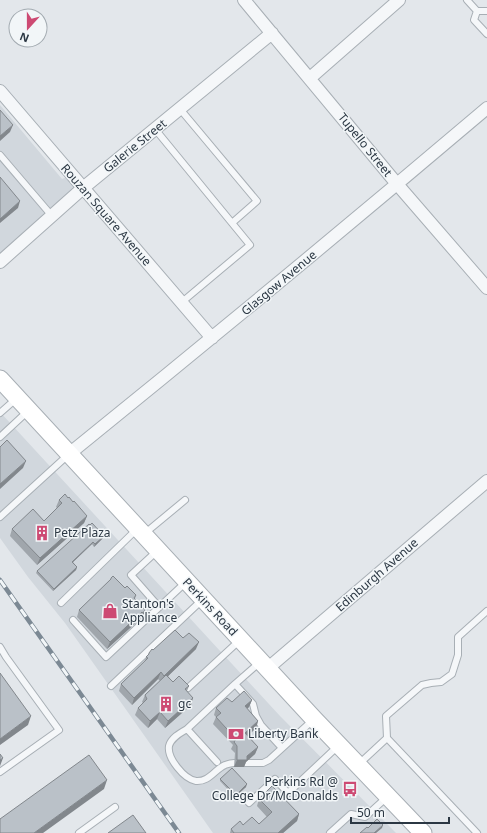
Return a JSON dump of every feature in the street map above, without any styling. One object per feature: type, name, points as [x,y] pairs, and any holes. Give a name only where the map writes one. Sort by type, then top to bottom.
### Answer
[{"type":"main road","name":"Perkins Road","points":[[0,379],[240,640],[423,833]]},
{"type":"street","name":"Tupello Street","points":[[244,0],[397,184],[487,288]]},
{"type":"street","points":[[310,78],[399,0]]},
{"type":"street","name":"Galerie Street","points":[[0,262],[83,188],[272,33]]},
{"type":"street","name":"Rouzan Square Avenue","points":[[0,91],[212,338]]},
{"type":"street","name":"Glasgow Avenue","points":[[69,454],[212,338],[487,108]]},
{"type":"street","name":"Edinburgh Avenue","points":[[264,665],[487,481]]},
{"type":"lane","points":[[467,0],[477,11],[487,11]]},
{"type":"lane","points":[[477,11],[474,20],[487,34]]},
{"type":"lane","points":[[180,109],[257,201],[232,223]]},
{"type":"lane","points":[[155,129],[250,245],[182,302]]},
{"type":"lane","points":[[0,155],[52,216]]},
{"type":"lane","points":[[0,413],[17,398]]},
{"type":"lane","points":[[0,437],[28,410]]},
{"type":"lane","points":[[0,517],[69,454]]},
{"type":"lane","points":[[61,603],[140,532],[185,500]]},
{"type":"lane","points":[[158,550],[131,575],[159,607]]},
{"type":"lane","points":[[73,620],[106,657],[186,581]]},
{"type":"lane","points":[[111,686],[203,600]]},
{"type":"lane","points":[[477,833],[387,738],[386,716],[422,685],[441,682],[452,674],[458,655],[458,637],[487,611]]},
{"type":"lane","points":[[188,688],[240,640]]},
{"type":"lane","points":[[0,647],[59,730],[0,772]]},
{"type":"lane","points":[[234,763],[225,765],[203,781],[196,781],[185,776],[174,762],[169,751],[170,745],[172,741],[235,684],[264,665]]},
{"type":"lane","points":[[235,684],[253,704],[256,716],[261,725],[282,748]]},
{"type":"lane","points":[[245,763],[266,762],[314,719]]},
{"type":"lane","points":[[187,729],[217,762]]},
{"type":"lane","points":[[358,765],[387,738]]},
{"type":"lane","points":[[249,803],[275,779],[288,793],[339,745]]},
{"type":"lane","points":[[330,833],[351,814],[365,817],[388,796]]},
{"type":"lane","points":[[79,833],[115,807]]},
{"type":"shaded area","points":[[0,105],[62,179],[67,177],[74,185],[75,189],[0,255]]},
{"type":"shaded area","points":[[0,412],[280,716],[396,833],[213,833],[65,623],[28,577],[0,538]]},
{"type":"building","points":[[0,110],[13,125],[0,136]]},
{"type":"building","points":[[0,177],[20,201],[0,219]]},
{"type":"building","points":[[7,440],[26,461],[0,484],[0,447]]},
{"type":"building","name":"Petz Plaza","points":[[65,494],[73,502],[74,501],[87,516],[40,558],[12,529],[33,509],[44,521],[62,503],[59,500]]},
{"type":"building","points":[[92,523],[104,536],[95,544],[93,542],[72,562],[77,567],[54,589],[37,571],[89,524],[90,525]]},
{"type":"building","name":"Stanton's Appliance","points":[[113,576],[125,588],[127,586],[136,595],[134,598],[145,610],[110,642],[79,610]]},
{"type":"building","points":[[175,630],[183,638],[189,633],[199,642],[164,676],[161,672],[134,698],[121,684],[148,658],[146,657],[152,649],[153,650]]},
{"type":"building","points":[[0,673],[31,716],[0,739]]},
{"type":"building","name":"gc","points":[[166,675],[173,682],[179,676],[189,686],[185,689],[193,698],[168,721],[160,712],[150,721],[138,708],[147,699],[145,695]]},
{"type":"building","name":"Liberty Bank","points":[[244,691],[252,700],[245,706],[258,721],[245,733],[258,747],[247,756],[247,760],[237,760],[237,746],[234,742],[236,739],[216,717],[221,713],[216,708],[227,698],[232,702]]},
{"type":"building","points":[[89,755],[107,780],[34,833],[0,833],[0,819]]},
{"type":"building","points":[[232,768],[247,784],[236,795],[220,779]]},
{"type":"building","points":[[272,786],[299,814],[278,833],[234,833],[231,829],[240,821],[243,825],[252,817],[259,824],[272,812],[259,799]]},
{"type":"building","points":[[133,815],[146,833],[108,833]]},
{"type":"building","points":[[377,819],[383,825],[374,833],[360,833],[367,827],[368,828]]},
{"type":"railway","points":[[0,580],[179,833]]},
{"type":"place","name":"Petz Plaza","points":[[42,533]]},
{"type":"place","name":"Stanton's Appliance","points":[[110,611]]},
{"type":"place","name":"gc","points":[[166,704]]},
{"type":"place","name":"Liberty Bank","points":[[236,734]]},
{"type":"place","name":"Perkins Rd @ College Dr/McDonalds","points":[[350,789]]}]
